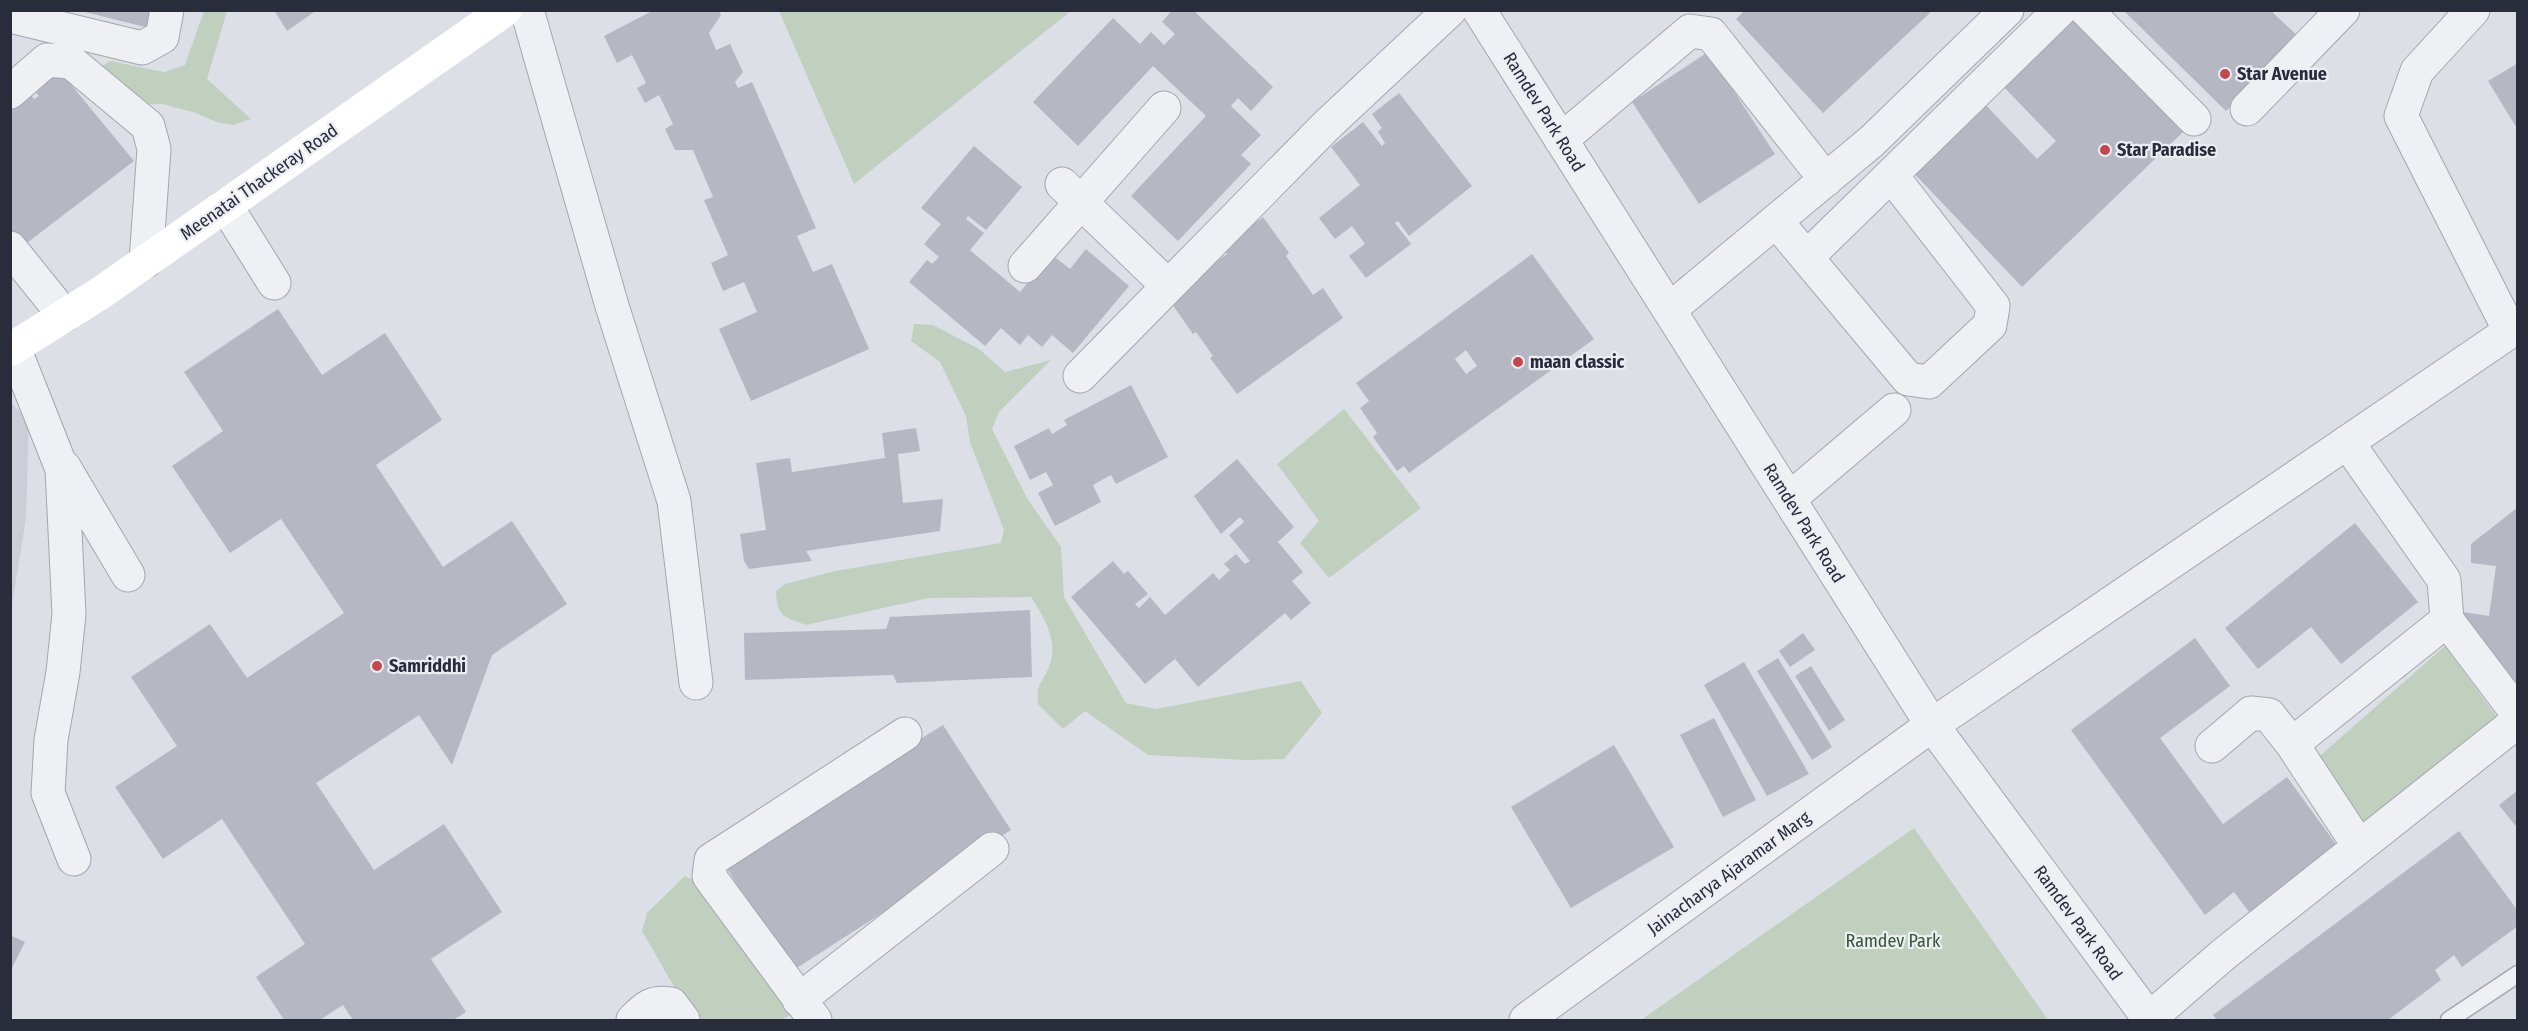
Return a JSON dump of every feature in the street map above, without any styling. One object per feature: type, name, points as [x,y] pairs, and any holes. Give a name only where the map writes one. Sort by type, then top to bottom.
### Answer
[{"type":"street","points":[[10,16],[142,48],[162,37],[167,10]]},
{"type":"street","name":"Meenatai Thackeray Road","points":[[12,349],[226,206],[505,10]]},
{"type":"street","points":[[527,10],[612,306],[674,501],[696,683]]},
{"type":"street","points":[[1080,376],[1326,126],[1450,10]]},
{"type":"street","name":"Ramdev Park Road","points":[[1479,10],[1932,725],[2149,1020]]},
{"type":"street","points":[[1669,310],[1856,154],[2007,10]]},
{"type":"street","points":[[1807,257],[2060,10]]},
{"type":"street","points":[[2086,10],[2194,119]]},
{"type":"street","points":[[2247,109],[2343,10]]},
{"type":"street","points":[[2473,10],[2417,71],[2401,116],[2514,329]]},
{"type":"street","points":[[1561,140],[1690,31],[1711,34],[1826,180]]},
{"type":"street","points":[[10,92],[47,60],[71,62],[148,126],[154,149],[146,261]]},
{"type":"street","points":[[1025,266],[1071,193],[1164,108]]},
{"type":"street","points":[[1776,221],[1908,379],[1929,382],[1990,325],[1993,306],[1887,178],[1856,154]]},
{"type":"street","points":[[1071,193],[1168,286]]},
{"type":"street","points":[[226,206],[274,283]]},
{"type":"street","points":[[10,248],[64,315]]},
{"type":"street","name":"Jainacharya Ajaramar Marg","points":[[1526,1020],[1932,725],[2514,329]]},
{"type":"street","points":[[12,349],[62,469],[69,614],[63,672],[51,740],[48,793],[74,859]]},
{"type":"street","points":[[1789,499],[1894,410]]},
{"type":"street","points":[[2347,442],[2444,580],[2447,620],[2517,714]]},
{"type":"street","points":[[57,455],[128,575]]},
{"type":"street","points":[[2292,744],[2447,620]]},
{"type":"street","points":[[2212,746],[2251,713],[2269,715],[2292,744],[2359,846]]},
{"type":"street","points":[[2149,1020],[2214,961],[2517,721]]},
{"type":"street","points":[[905,734],[711,860],[709,876],[807,1010],[992,849]]},
{"type":"street","points":[[633,1020],[648,1005],[658,1002],[671,1004],[683,1020]]},
{"type":"lane","points":[[2449,1020],[2517,974]]},
{"type":"shaded area","points":[[11,403],[29,420],[26,518],[11,611]]},
{"type":"green space","points":[[204,11],[227,11],[207,79],[251,119],[233,125],[216,122],[196,113],[163,104],[123,105],[95,71],[110,61],[164,72],[185,65]]},
{"type":"green space","points":[[779,11],[1071,11],[854,184]]},
{"type":"green space","points":[[914,324],[933,325],[979,349],[1005,372],[1051,360],[999,412],[992,429],[1027,498],[1061,547],[1064,597],[1126,703],[1156,709],[1301,681],[1322,713],[1284,759],[1247,760],[1148,755],[1085,711],[1063,729],[1038,704],[1039,688],[1051,659],[1052,641],[1046,623],[1031,597],[929,598],[806,625],[792,620],[780,611],[776,591],[785,584],[835,571],[1001,543],[1004,530],[970,442],[966,416],[940,362],[911,341]]},
{"type":"green space","points":[[1344,409],[1421,508],[1329,578],[1300,543],[1319,521],[1277,464]]},
{"type":"green space","points":[[2445,646],[2500,721],[2354,830],[2314,761]]},
{"type":"green space","name":"Ramdev Park","points":[[1914,828],[2048,1020],[1641,1020]]},
{"type":"green space","points":[[685,876],[723,896],[792,1014],[782,1020],[702,1020],[680,997],[642,931],[647,913]]},
{"type":"building","points":[[77,10],[153,10],[149,28]]},
{"type":"building","points":[[274,10],[317,10],[287,31]]},
{"type":"building","points":[[654,10],[719,10],[721,15],[709,33],[716,50],[730,44],[743,72],[735,82],[738,88],[752,82],[816,228],[797,236],[813,272],[832,264],[869,349],[751,401],[719,329],[757,312],[744,282],[723,291],[711,263],[728,255],[704,200],[713,197],[693,150],[675,150],[665,129],[673,124],[659,95],[645,103],[637,88],[646,83],[632,55],[617,63],[604,36]]},
{"type":"building","points":[[1172,10],[1193,10],[1273,87],[1251,111],[1238,98],[1231,106],[1261,135],[1241,155],[1251,164],[1178,241],[1131,196],[1206,116],[1153,66],[1078,146],[1033,102],[1113,18],[1140,44],[1151,32],[1164,45],[1175,34],[1162,22]]},
{"type":"building","points":[[1745,10],[1933,10],[1823,113],[1736,19]]},
{"type":"building","name":"Star Avenue","points":[[2123,10],[2275,10],[2273,13],[2298,36],[2226,111]]},
{"type":"building","name":"Star Paradise","points":[[2069,13],[2183,132],[2022,287],[1909,168],[1980,99],[2037,159],[2056,141],[1998,81]]},
{"type":"building","points":[[1708,52],[1775,154],[1699,204],[1632,102]]},
{"type":"building","points":[[2518,63],[2518,130],[2488,81]]},
{"type":"building","points":[[59,70],[134,161],[19,249],[10,237],[10,106],[29,92],[34,99],[39,96],[33,89]]},
{"type":"building","points":[[1399,93],[1472,186],[1409,236],[1398,221],[1395,223],[1411,244],[1366,278],[1349,256],[1365,244],[1352,226],[1335,239],[1319,218],[1360,185],[1331,147],[1363,122],[1382,146],[1385,143],[1378,132],[1382,128],[1372,114]]},
{"type":"building","points":[[974,146],[1022,187],[986,230],[968,216],[966,219],[984,233],[970,250],[1020,292],[1051,254],[1070,269],[1086,249],[1129,286],[1073,353],[1052,335],[1042,347],[1028,335],[1020,345],[1001,328],[985,346],[909,282],[927,260],[932,264],[939,257],[924,244],[941,224],[921,208]]},
{"type":"building","points":[[1263,217],[1289,253],[1286,256],[1313,295],[1323,288],[1343,318],[1237,394],[1210,358],[1213,356],[1196,332],[1193,334],[1167,297],[1227,254],[1222,247]]},
{"type":"building","name":"maan classic","points":[[1532,254],[1594,339],[1409,473],[1404,466],[1397,471],[1373,437],[1377,433],[1360,408],[1369,401],[1356,383]],"holes":[[[1466,350],[1477,366],[1466,374],[1455,359]]]},
{"type":"building","name":"Samriddhi","points":[[278,309],[322,375],[385,333],[442,420],[376,465],[443,567],[512,521],[567,604],[492,655],[452,765],[419,715],[316,783],[374,870],[444,824],[502,912],[431,959],[466,1012],[453,1020],[353,1020],[343,1005],[320,1020],[284,1020],[256,977],[305,944],[222,819],[163,859],[115,787],[177,746],[131,677],[210,624],[247,678],[344,613],[281,519],[230,553],[172,466],[223,431],[184,372]]},
{"type":"building","points":[[1131,385],[1168,457],[1116,484],[1111,475],[1093,485],[1101,502],[1055,526],[1038,493],[1053,485],[1046,472],[1030,480],[1014,446],[1049,428],[1052,434],[1067,425],[1064,420]]},
{"type":"building","points":[[916,428],[920,451],[898,454],[903,503],[943,499],[940,531],[806,551],[812,561],[749,569],[744,561],[740,534],[766,530],[756,463],[790,458],[792,472],[885,458],[882,433]]},
{"type":"building","points":[[1237,459],[1294,527],[1278,542],[1303,572],[1292,581],[1311,603],[1291,620],[1285,613],[1198,687],[1175,659],[1145,684],[1071,597],[1113,561],[1124,574],[1128,571],[1148,594],[1135,604],[1139,608],[1150,597],[1165,615],[1213,573],[1219,580],[1230,570],[1224,564],[1236,554],[1245,564],[1250,561],[1229,535],[1244,522],[1240,517],[1221,534],[1194,496]]},
{"type":"building","points":[[2518,507],[2518,685],[2510,691],[2462,612],[2489,616],[2496,566],[2471,563],[2471,544]]},
{"type":"building","points":[[2355,523],[2418,602],[2341,664],[2311,627],[2258,669],[2225,628]]},
{"type":"building","points":[[1030,610],[1032,677],[897,683],[893,675],[745,680],[744,633],[886,629],[890,617]]},
{"type":"building","points":[[1803,633],[1815,650],[1790,667],[1779,651]]},
{"type":"building","points":[[2195,638],[2230,686],[2160,738],[2223,824],[2287,777],[2338,847],[2249,912],[2234,892],[2205,915],[2071,730]]},
{"type":"building","points":[[1778,658],[1832,747],[1812,760],[1757,671]]},
{"type":"building","points":[[1744,662],[1809,774],[1767,796],[1704,685]]},
{"type":"building","points":[[1811,666],[1845,720],[1829,731],[1795,676]]},
{"type":"building","points":[[1714,718],[1756,800],[1723,817],[1680,735]]},
{"type":"building","points":[[943,725],[1011,830],[792,971],[722,861]]},
{"type":"building","points":[[1614,745],[1674,847],[1571,908],[1511,807]]},
{"type":"building","points":[[2518,790],[2518,829],[2499,805]]},
{"type":"building","points":[[2459,831],[2518,911],[2518,926],[2462,967],[2454,955],[2435,970],[2441,980],[2388,1020],[2217,1020],[2213,1015]]},
{"type":"building","points":[[10,935],[25,942],[10,972]]},
{"type":"place","name":"Star Avenue","points":[[2225,74]]},
{"type":"place","name":"Star Paradise","points":[[2105,150]]},
{"type":"place","name":"maan classic","points":[[1518,362]]},
{"type":"place","name":"Samriddhi","points":[[377,666]]}]
